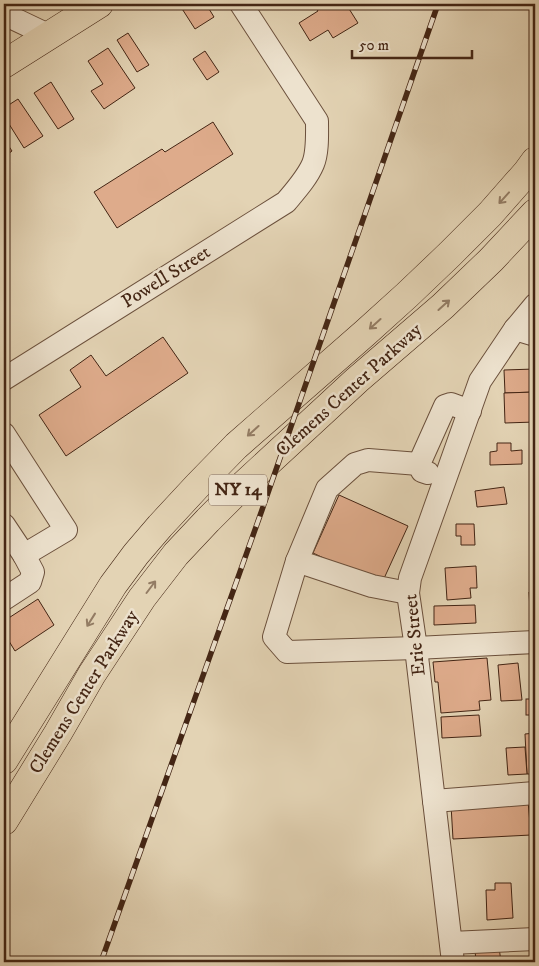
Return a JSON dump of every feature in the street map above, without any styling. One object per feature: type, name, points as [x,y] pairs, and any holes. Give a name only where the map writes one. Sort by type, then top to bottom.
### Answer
[{"type":"main road","points":[[4,64],[99,4]]},
{"type":"main road","name":"Clemens Center Parkway","points":[[4,760],[114,584],[160,526],[236,446],[400,301],[450,254],[490,214],[535,161]]},
{"type":"main road","name":"Clemens Center Parkway","points":[[4,821],[92,674],[142,598],[176,554],[237,491],[358,380],[443,306],[491,260],[535,213]]},
{"type":"street","name":"Powell Street","points":[[4,379],[286,202],[301,184],[314,162],[318,138],[317,121],[241,4]]},
{"type":"street","points":[[4,14],[48,35]]},
{"type":"street","name":"Erie Street","points":[[452,953],[408,593],[410,578],[480,381],[525,332],[535,305]]},
{"type":"street","points":[[445,481],[422,471],[419,464],[445,406],[451,404],[470,411]]},
{"type":"street","points":[[4,434],[66,530],[24,555]]},
{"type":"street","points":[[419,464],[368,460],[355,464],[327,489],[297,561],[274,637],[287,652],[535,642]]},
{"type":"street","points":[[4,525],[33,572],[30,582],[4,599]]},
{"type":"street","points":[[297,561],[372,586],[408,593]]},
{"type":"street","points":[[434,801],[535,793]]},
{"type":"street","points":[[452,953],[535,939]]},
{"type":"building","points":[[179,4],[206,4],[214,17],[195,29]]},
{"type":"building","points":[[346,4],[358,23],[333,38],[328,30],[310,41],[299,23],[318,11],[314,5]]},
{"type":"building","points":[[128,33],[149,65],[137,72],[117,40]]},
{"type":"building","points":[[108,48],[135,88],[104,109],[91,91],[103,84],[88,61]]},
{"type":"building","points":[[205,51],[219,72],[207,80],[193,59]]},
{"type":"building","points":[[51,82],[74,119],[58,129],[34,93]]},
{"type":"building","points":[[18,99],[43,136],[24,148],[4,116],[4,108]]},
{"type":"building","points":[[213,122],[233,154],[117,228],[94,192],[162,149],[165,152]]},
{"type":"building","points":[[4,139],[12,151],[4,157]]},
{"type":"building","points":[[163,337],[188,373],[66,456],[39,415],[81,387],[70,370],[91,355],[106,376]]},
{"type":"building","points":[[535,369],[535,392],[505,393],[504,370]]},
{"type":"building","points":[[535,392],[535,422],[505,423],[504,393]]},
{"type":"building","points":[[497,443],[511,443],[511,451],[522,450],[522,464],[490,465],[490,452],[497,451]]},
{"type":"building","points":[[504,487],[507,504],[477,507],[475,491]]},
{"type":"building","points":[[339,495],[408,526],[381,585],[313,553]]},
{"type":"building","points":[[456,524],[474,524],[475,545],[461,545],[461,536],[456,536]]},
{"type":"building","points":[[476,566],[477,588],[470,588],[471,598],[447,600],[445,568]]},
{"type":"building","points":[[535,591],[535,610],[530,610],[529,592]]},
{"type":"building","points":[[38,599],[54,625],[15,651],[4,633],[4,621]]},
{"type":"building","points":[[475,605],[476,623],[434,625],[434,606]]},
{"type":"building","points":[[487,658],[491,700],[479,701],[480,710],[441,713],[438,682],[435,682],[433,662]]},
{"type":"building","points":[[518,663],[522,700],[501,701],[498,665]]},
{"type":"building","points":[[526,699],[535,699],[535,715],[526,715]]},
{"type":"building","points":[[479,715],[481,736],[442,738],[441,717]]},
{"type":"building","points":[[535,733],[535,774],[527,774],[525,734]]},
{"type":"building","points":[[525,747],[527,774],[508,775],[506,748]]},
{"type":"building","points":[[528,801],[531,835],[453,839],[451,805]]},
{"type":"building","points":[[495,883],[511,883],[513,918],[487,920],[486,890],[495,890]]},
{"type":"building","points":[[499,947],[501,962],[476,962],[475,950]]},
{"type":"railway","points":[[101,962],[262,510],[438,4]]}]
